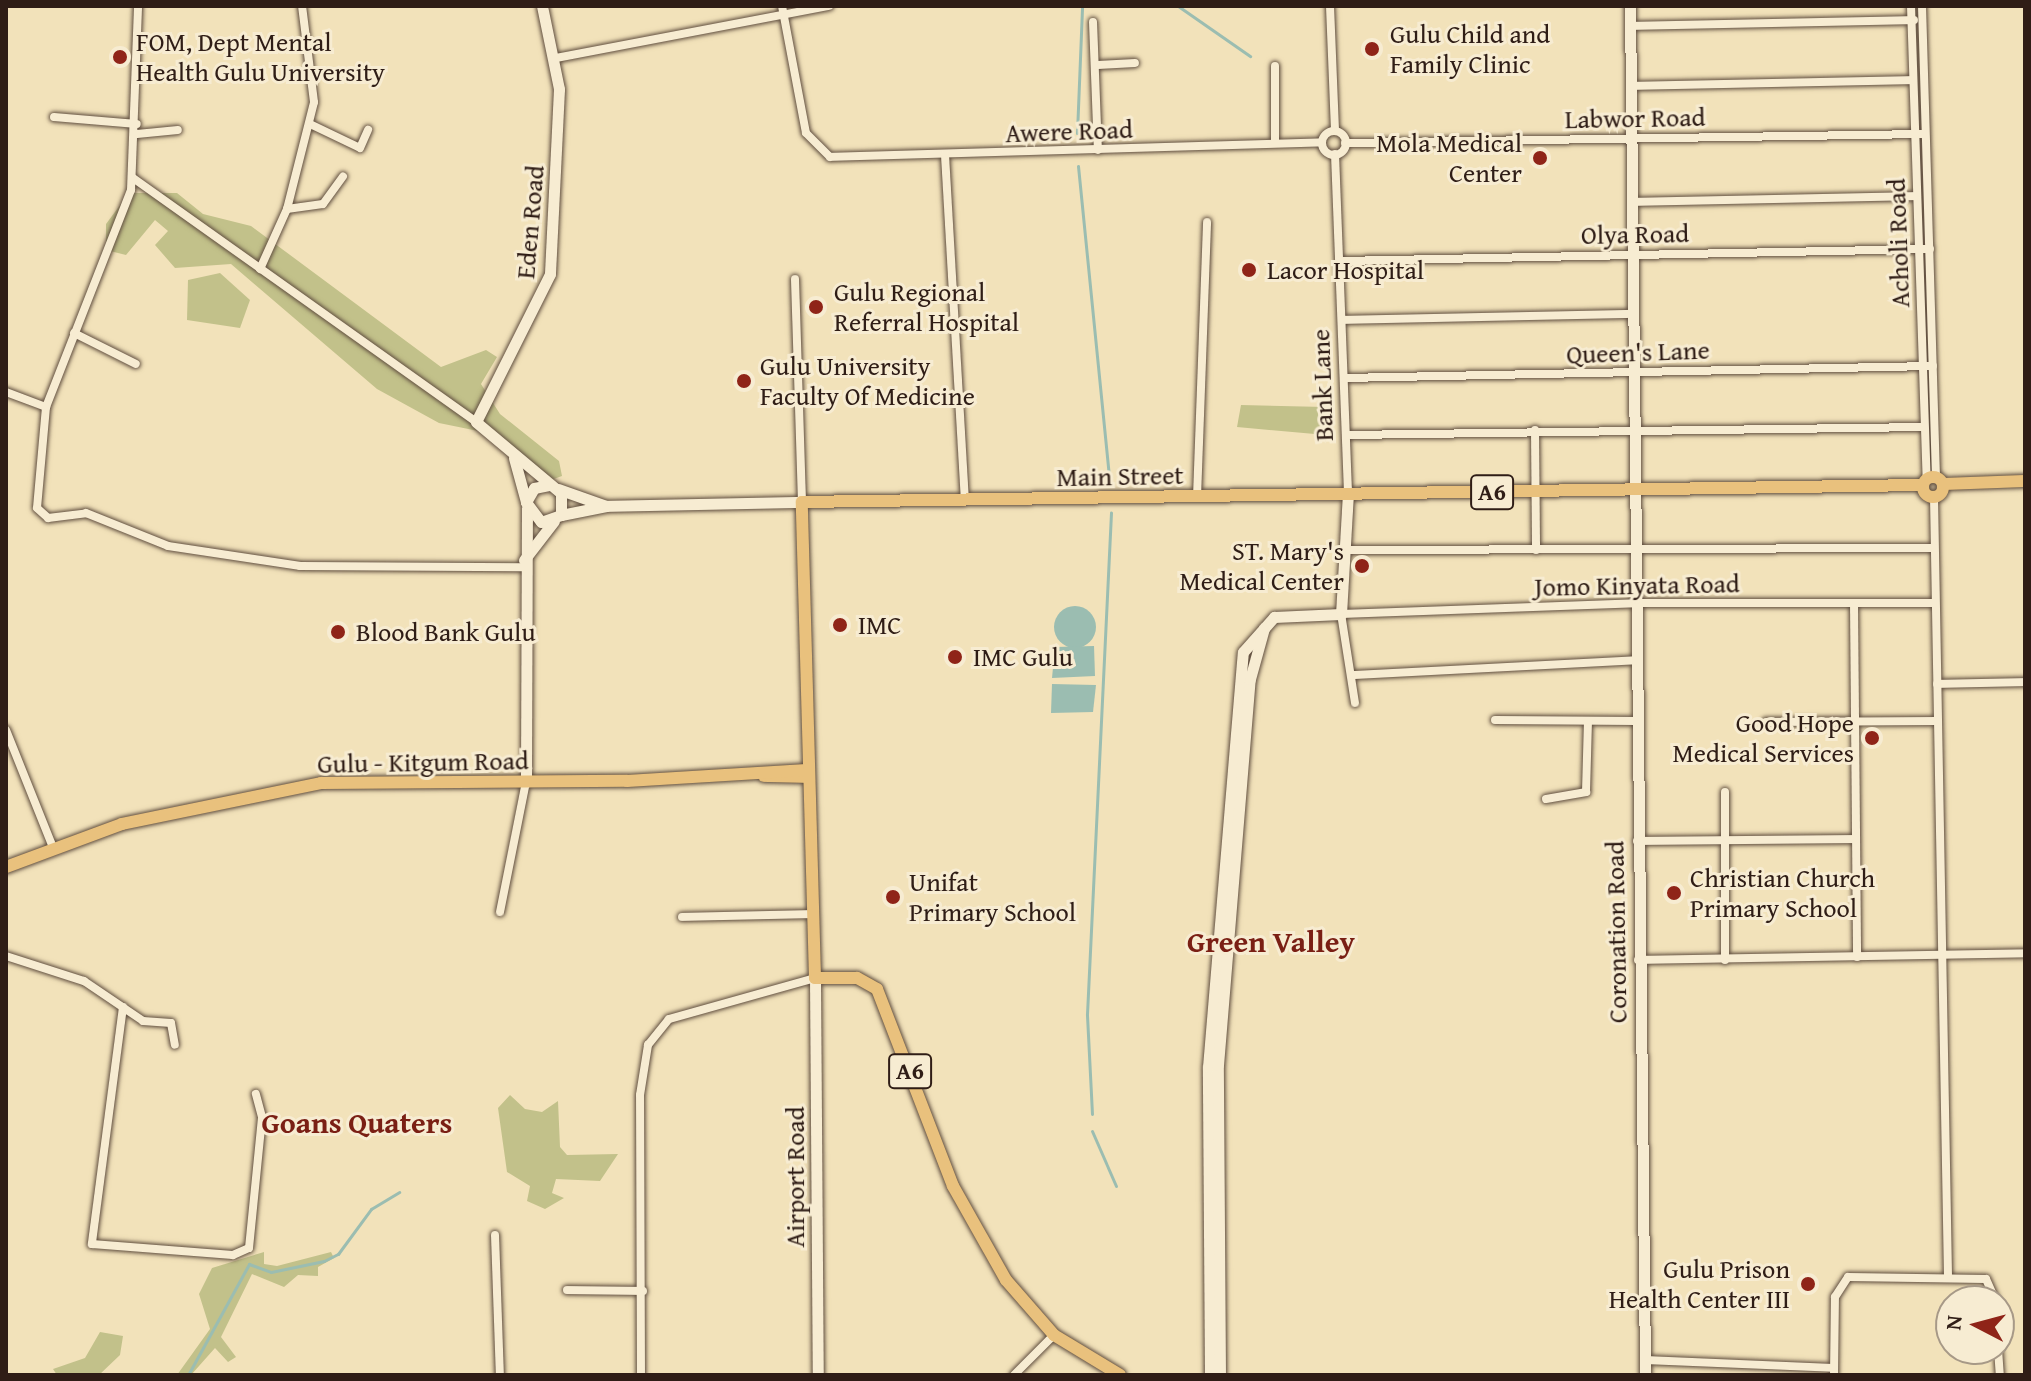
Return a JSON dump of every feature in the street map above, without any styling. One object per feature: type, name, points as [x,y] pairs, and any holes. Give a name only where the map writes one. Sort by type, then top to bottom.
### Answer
[{"type":"main road","points":[[1932,481],[1934,497]]},
{"type":"main road","name":"A6","points":[[1636,489],[2025,481]]},
{"type":"main road","name":"Main Street","points":[[802,502],[1636,489]]},
{"type":"main road","points":[[802,502],[807,774],[815,978]]},
{"type":"main road","points":[[807,751],[783,773],[808,798]]},
{"type":"main road","name":"Gulu - Kitgum Road","points":[[6,867],[122,824],[321,783],[526,782],[807,774]]},
{"type":"main road","name":"A6","points":[[815,978],[857,978],[885,1000],[967,1216],[1022,1302],[1054,1335],[1120,1375]]},
{"type":"street","points":[[138,6],[137,134],[133,178],[46,407],[37,508],[48,518],[86,513],[168,546],[300,566],[524,564]]},
{"type":"street","points":[[260,269],[287,209],[310,124],[315,67],[302,6]]},
{"type":"street","name":"Eden Road","points":[[476,422],[548,283],[556,58],[542,6]]},
{"type":"street","points":[[556,58],[783,10],[829,6]]},
{"type":"street","points":[[1330,6],[1335,131],[1345,143],[1335,154],[1322,142],[1335,131]]},
{"type":"street","name":"Coronation Road","points":[[1630,6],[1636,432],[1636,841],[1645,1375]]},
{"type":"street","name":"Acholi Road","points":[[1911,6],[1924,427],[1932,481]]},
{"type":"street","name":"Acholi Road","points":[[1922,6],[1933,366],[1932,481]]},
{"type":"street","name":"Awere Road","points":[[783,10],[806,133],[820,152],[843,159],[1322,142]]},
{"type":"street","points":[[1631,26],[1922,20]]},
{"type":"street","points":[[1093,22],[1098,65],[1098,150]]},
{"type":"street","points":[[1098,65],[1135,63]]},
{"type":"street","points":[[1275,66],[1275,143]]},
{"type":"street","points":[[1631,86],[1913,80]]},
{"type":"street","points":[[54,117],[137,124]]},
{"type":"street","points":[[310,124],[360,148],[368,130]]},
{"type":"street","points":[[137,134],[178,130]]},
{"type":"street","name":"Labwor Road","points":[[1345,143],[1925,134]]},
{"type":"street","name":"Bank Lane","points":[[1335,154],[1350,550],[1341,614]]},
{"type":"street","points":[[945,155],[965,500]]},
{"type":"street","points":[[287,209],[323,204],[343,176]]},
{"type":"street","points":[[133,178],[476,422],[514,458],[553,487],[606,506]]},
{"type":"street","points":[[1632,202],[1916,196]]},
{"type":"street","points":[[1197,497],[1207,222]]},
{"type":"street","name":"Olya Road","points":[[1341,261],[1930,249]]},
{"type":"street","points":[[795,279],[802,502]]},
{"type":"street","points":[[1342,320],[1633,314]]},
{"type":"street","points":[[74,333],[136,364]]},
{"type":"street","name":"Queen's Lane","points":[[1344,378],[1933,366]]},
{"type":"street","points":[[6,392],[46,407]]},
{"type":"street","points":[[1346,435],[1924,427]]},
{"type":"street","points":[[1535,430],[1536,550]]},
{"type":"street","points":[[514,458],[526,505],[534,520],[558,518],[606,506]]},
{"type":"street","points":[[524,564],[558,518],[553,487]]},
{"type":"street","points":[[500,912],[526,782],[526,505],[534,488],[553,487]]},
{"type":"street","points":[[1934,497],[1933,603],[1946,954],[1948,1277]]},
{"type":"street","name":"Main Street","points":[[606,506],[802,502]]},
{"type":"street","points":[[1350,550],[1933,548]]},
{"type":"street","name":"Jomo Kinyata Road","points":[[1341,614],[1636,603],[1933,603]]},
{"type":"street","points":[[1854,603],[1857,957]]},
{"type":"street","points":[[1210,1375],[1205,1152],[1251,669],[1268,620],[1341,614],[1354,675],[1355,703]]},
{"type":"street","points":[[1354,675],[1637,660]]},
{"type":"street","points":[[1937,684],[2025,682]]},
{"type":"street","points":[[1495,720],[1637,721]]},
{"type":"street","points":[[1546,799],[1586,792],[1588,721]]},
{"type":"street","points":[[1766,722],[1938,721]]},
{"type":"street","points":[[6,730],[54,850]]},
{"type":"street","points":[[1725,792],[1725,960]]},
{"type":"street","points":[[1636,841],[1854,839]]},
{"type":"street","points":[[682,917],[811,914]]},
{"type":"street","points":[[1638,960],[2025,953]]},
{"type":"street","points":[[6,956],[84,981],[143,1021],[171,1023],[175,1045]]},
{"type":"street","points":[[641,1375],[640,1095],[653,1034],[669,1019],[815,978]]},
{"type":"street","name":"Airport Road","points":[[815,978],[818,1375]]},
{"type":"street","points":[[1217,1004],[1214,1151],[1220,1375]]},
{"type":"street","points":[[123,1007],[92,1244],[233,1255],[249,1248],[262,1117],[256,1094]]},
{"type":"street","points":[[495,1235],[500,1375]]},
{"type":"street","points":[[1645,1360],[1834,1371],[1835,1297],[1843,1280],[1948,1277],[1986,1279],[1989,1285]]},
{"type":"street","points":[[567,1290],[643,1291]]},
{"type":"street","points":[[1014,1375],[1054,1335]]},
{"type":"shaded area","points":[[129,193],[177,193],[203,214],[251,226],[441,367],[486,350],[497,357],[481,384],[500,414],[559,461],[562,476],[551,480],[488,433],[439,423],[377,389],[231,264],[175,268],[155,245],[168,231],[155,220],[126,255],[106,250],[106,224]]},
{"type":"shaded area","points":[[220,273],[250,300],[240,328],[187,320],[188,280]]},
{"type":"shaded area","points":[[1241,405],[1325,407],[1326,435],[1237,427]]},
{"type":"shaded area","points":[[510,1095],[525,1109],[542,1112],[558,1101],[560,1147],[567,1155],[618,1154],[600,1181],[556,1179],[552,1193],[564,1198],[545,1209],[527,1201],[530,1186],[507,1172],[498,1108]]},
{"type":"shaded area","points":[[264,1252],[264,1264],[277,1266],[331,1252],[334,1258],[318,1267],[318,1276],[298,1275],[284,1287],[252,1274],[221,1337],[236,1357],[228,1362],[215,1348],[191,1375],[177,1375],[210,1329],[199,1294],[212,1268]]},
{"type":"shaded area","points":[[100,1332],[123,1336],[120,1355],[99,1375],[57,1375],[53,1369],[85,1358]]},
{"type":"water","points":[[1075,606],[1090,612],[1096,627],[1090,642],[1075,648],[1060,642],[1054,627],[1060,612]]},
{"type":"water","points":[[1094,646],[1095,676],[1052,678],[1055,647]]},
{"type":"water","points":[[1052,684],[1096,685],[1093,712],[1051,713]]},
{"type":"waterway","points":[[1077,133],[1082,6]]},
{"type":"waterway","points":[[1178,6],[1250,56]]},
{"type":"waterway","points":[[1078,166],[1110,484]]},
{"type":"waterway","points":[[1092,1114],[1087,1014],[1111,513]]},
{"type":"waterway","points":[[1092,1131],[1116,1186]]},
{"type":"waterway","points":[[188,1375],[249,1264],[271,1272],[324,1261],[338,1254],[371,1209],[399,1192]]},
{"type":"place","name":"Gulu Child and Family Clinic","points":[[1372,49]]},
{"type":"place","name":"FOM, Dept Mental Health Gulu University","points":[[120,57]]},
{"type":"place","name":"Mola Medical Center","points":[[1540,158]]},
{"type":"place","name":"Lacor Hospital","points":[[1249,270]]},
{"type":"place","name":"Gulu Regional Referral Hospital","points":[[816,307]]},
{"type":"place","name":"Gulu University Faculty Of Medicine","points":[[744,381]]},
{"type":"place","name":"ST. Mary's Medical Center","points":[[1362,566]]},
{"type":"place","name":"IMC","points":[[840,625]]},
{"type":"place","name":"Blood Bank Gulu","points":[[338,632]]},
{"type":"place","name":"IMC Gulu","points":[[955,657]]},
{"type":"place","name":"Good Hope Medical Services","points":[[1872,738]]},
{"type":"place","name":"Christian Church Primary School","points":[[1674,893]]},
{"type":"place","name":"Unifat Primary School","points":[[893,897]]},
{"type":"place","name":"Gulu Prison Health Center III","points":[[1808,1284]]},
{"type":"district","name":"Green Valley","points":[[1271,941]]},
{"type":"district","name":"Goans Quaters","points":[[357,1122]]}]
